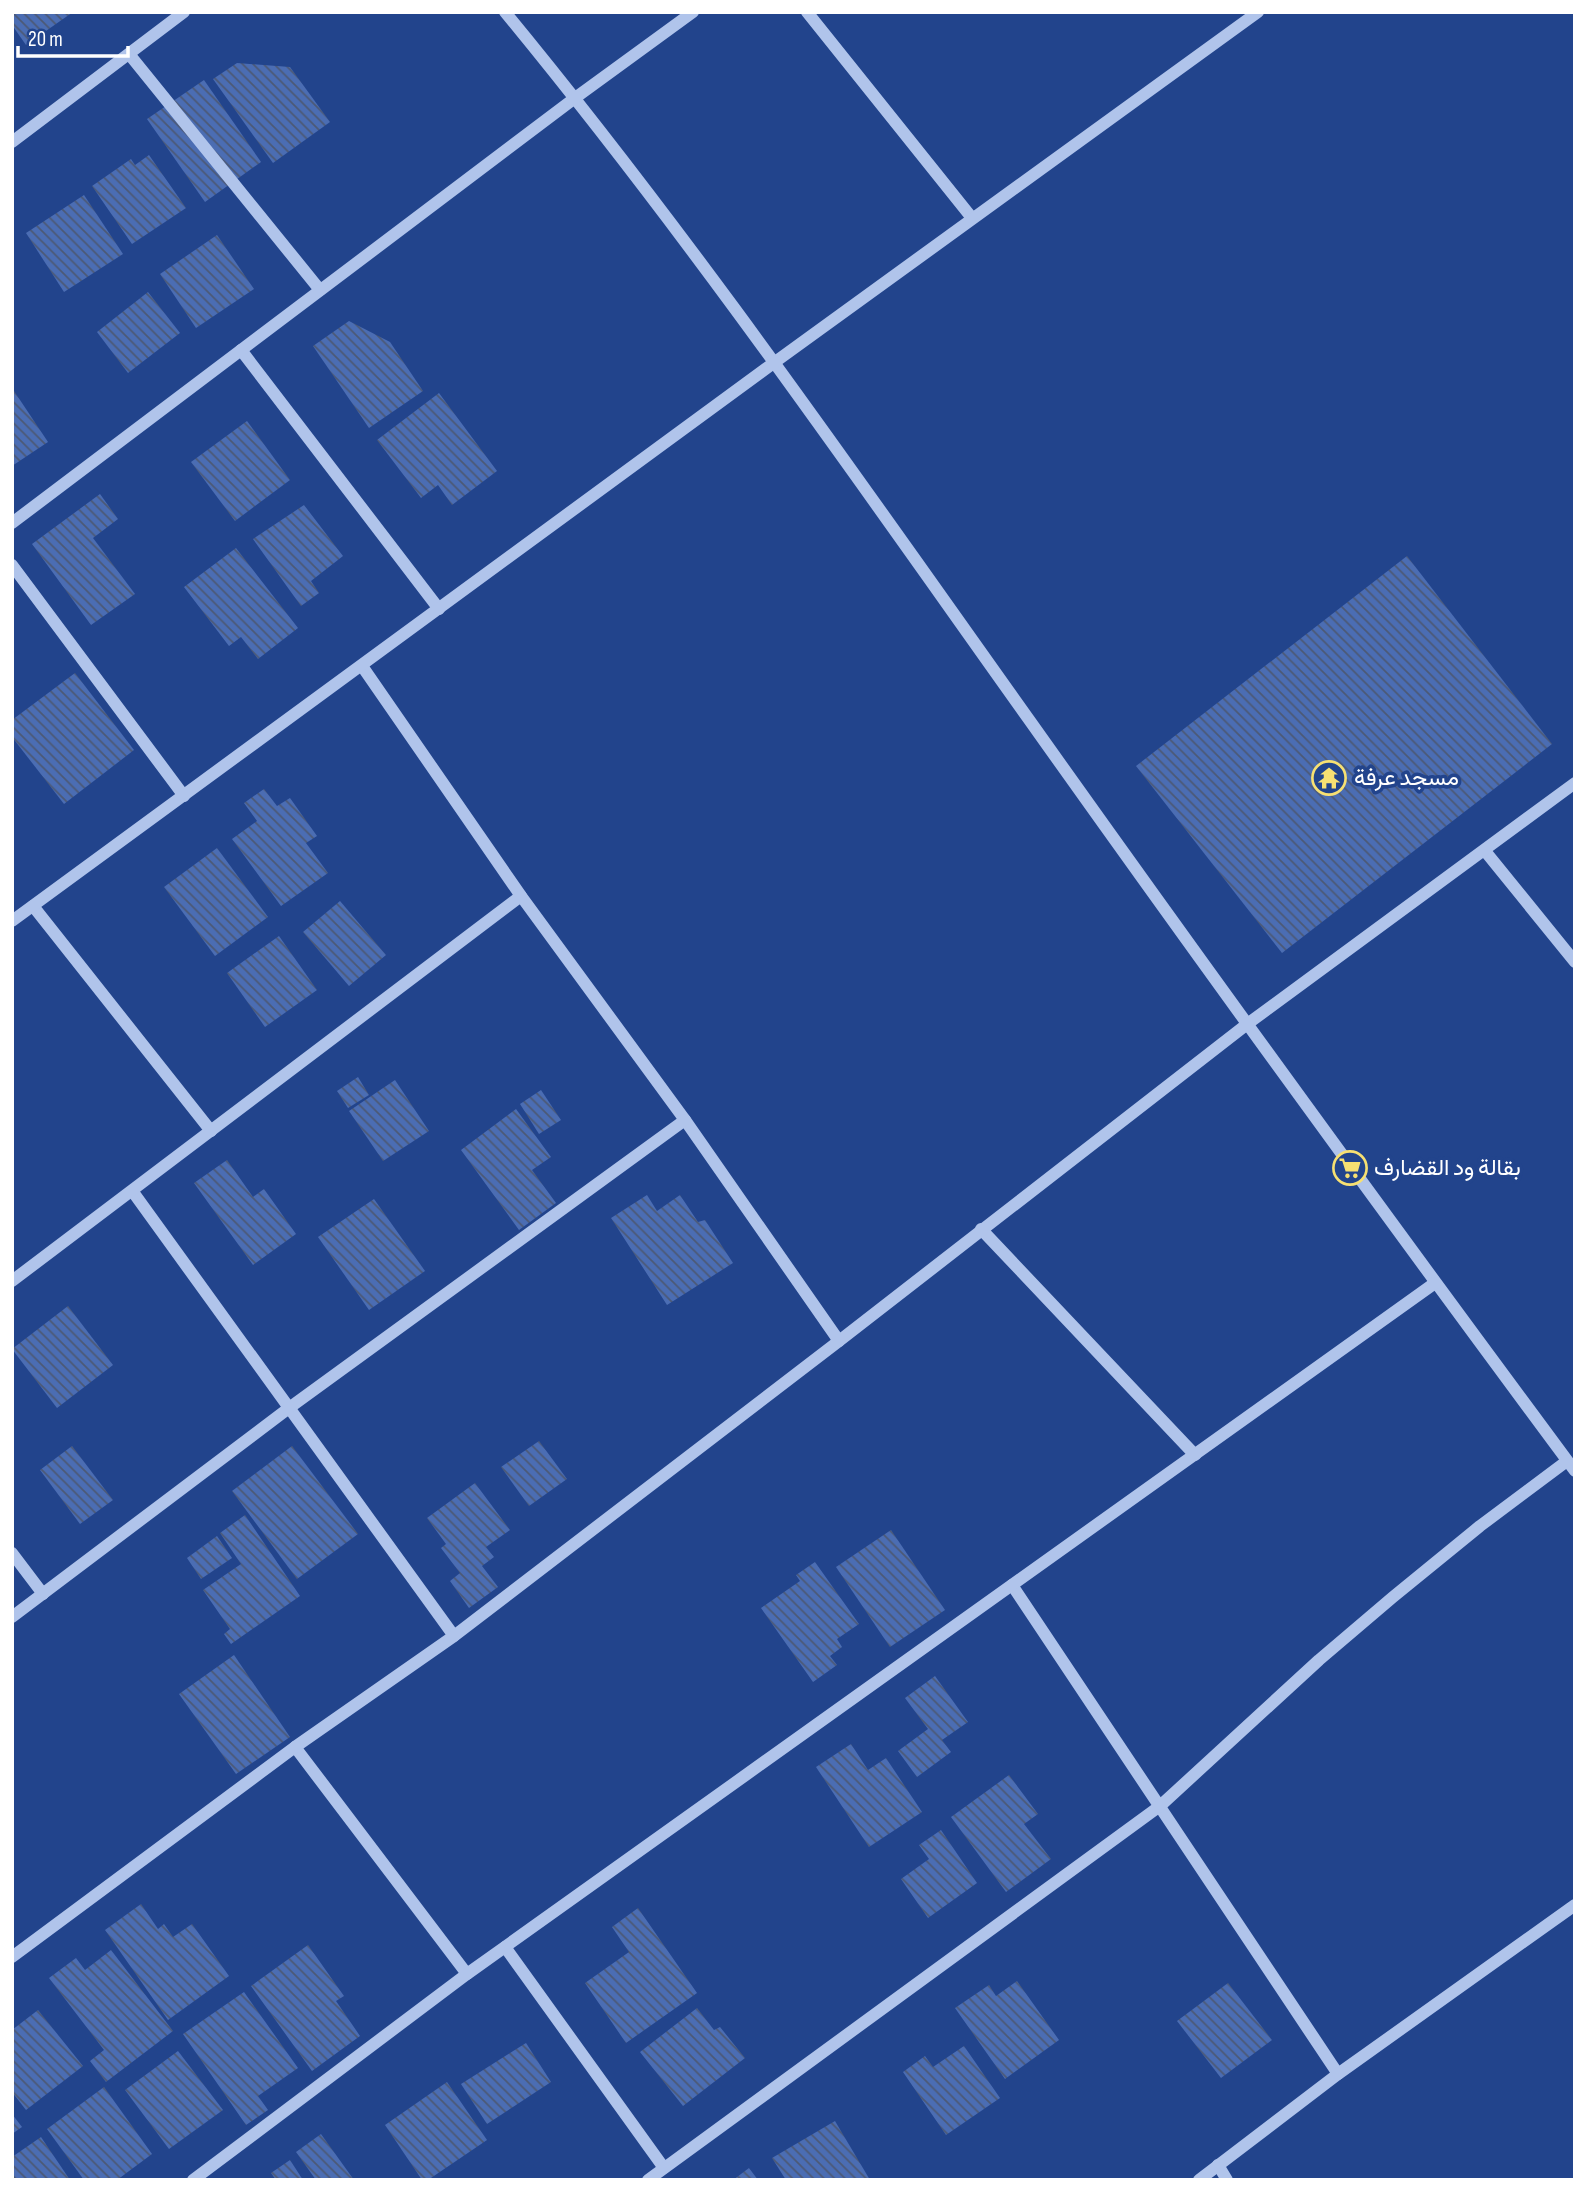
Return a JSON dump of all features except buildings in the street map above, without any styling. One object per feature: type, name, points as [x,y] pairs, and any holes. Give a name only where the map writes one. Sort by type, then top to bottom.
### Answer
[{"type":"street","points":[[12,142],[184,12]]},
{"type":"street","points":[[505,12],[575,97],[775,362],[1246,1025],[1571,1466],[1480,1526],[1393,1597],[1319,1660],[1160,1806],[648,2180]]},
{"type":"street","points":[[12,523],[575,97],[692,12]]},
{"type":"street","points":[[807,12],[972,218]]},
{"type":"street","points":[[12,921],[972,218],[1258,12]]},
{"type":"street","points":[[129,54],[320,290]]},
{"type":"street","points":[[241,350],[439,609]]},
{"type":"street","points":[[12,565],[184,796]]},
{"type":"street","points":[[362,666],[521,896],[685,1120],[839,1341]]},
{"type":"street","points":[[12,1957],[295,1746],[454,1636],[1246,1025],[1575,783]]},
{"type":"street","points":[[1485,851],[1575,962]]},
{"type":"street","points":[[12,1281],[521,896]]},
{"type":"street","points":[[33,906],[211,1131]]},
{"type":"street","points":[[12,1617],[289,1408],[685,1120]]},
{"type":"street","points":[[132,1192],[454,1636]]},
{"type":"street","points":[[981,1229],[1195,1455]]},
{"type":"street","points":[[193,2180],[467,1974],[1435,1283]]},
{"type":"street","points":[[12,1553],[43,1594]]},
{"type":"street","points":[[1012,1585],[1338,2074]]},
{"type":"street","points":[[295,1746],[467,1974]]},
{"type":"street","points":[[1199,2180],[1338,2074],[1575,1905]]},
{"type":"street","points":[[505,1947],[664,2168]]},
{"type":"street","points":[[1219,2165],[1227,2180]]},
{"type":"place","name":"مسجد عرفة","points":[[1329,778]]},
{"type":"place","name":"بقالة ود القضارف","points":[[1350,1168]]}]
